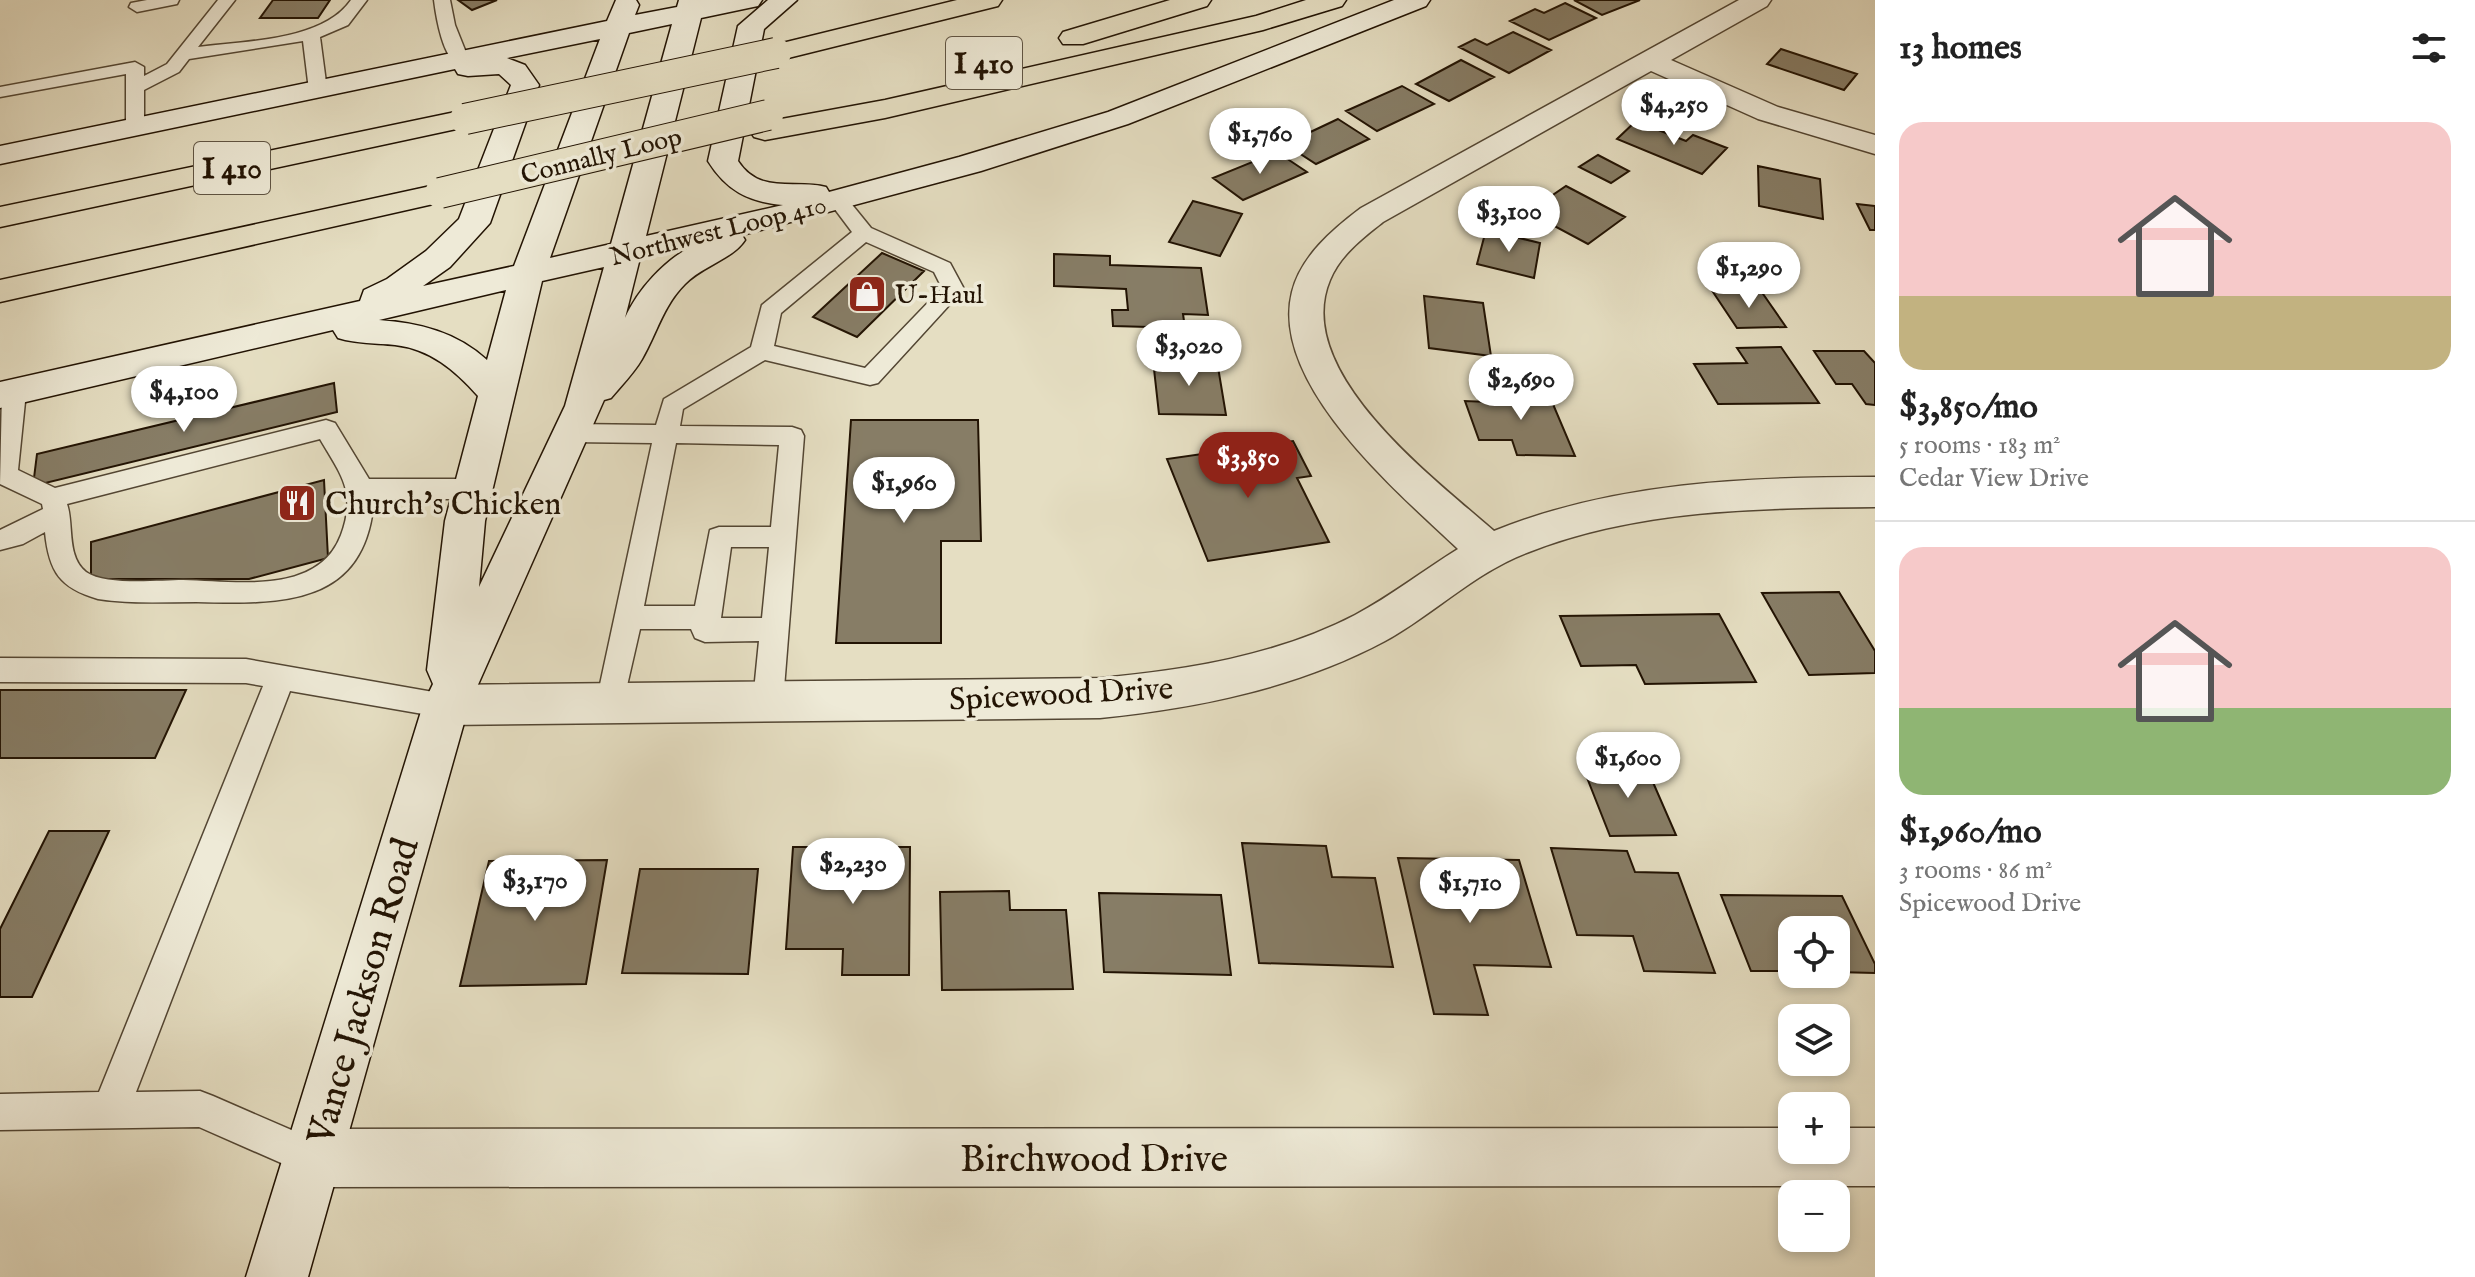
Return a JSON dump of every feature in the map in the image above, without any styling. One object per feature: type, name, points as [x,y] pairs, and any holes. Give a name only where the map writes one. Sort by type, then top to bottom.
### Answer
[{"type":"highway","name":"Connally Loop","points":[[0,217],[776,53],[989,0]]},
{"type":"highway","name":"I 410","points":[[766,123],[1025,53],[1198,0]]},
{"type":"highway","points":[[766,123],[885,109],[1263,22],[1333,0]]},
{"type":"highway","name":"Connally Loop","points":[[0,291],[766,123]]},
{"type":"main road","points":[[0,155],[460,60],[623,14],[749,0]]},
{"type":"main road","points":[[784,0],[751,26],[723,161],[731,176],[750,188],[774,195],[801,196],[890,186]]},
{"type":"main road","name":"Northwest Loop 410","points":[[7,394],[623,253],[890,186],[1040,144],[1118,118],[1417,0]]},
{"type":"main road","points":[[1488,551],[1369,439],[1343,408],[1323,376],[1307,323],[1308,296],[1316,273],[1330,253],[1372,215],[1758,0]]},
{"type":"main road","name":"Vance Jackson Road","points":[[277,1277],[446,705],[578,420],[691,6]]},
{"type":"main road","name":"Vance Jackson Road","points":[[446,705],[465,521],[527,275],[623,14]]},
{"type":"main road","points":[[1649,60],[1768,113],[1875,145]]},
{"type":"main road","points":[[318,90],[493,64],[511,66],[521,74],[525,85],[474,223],[438,259],[399,287],[331,320]]},
{"type":"main road","points":[[578,420],[626,356],[646,310],[673,276],[696,258],[770,218]]},
{"type":"main road","points":[[296,328],[388,331],[431,339],[474,366],[497,393]]},
{"type":"main road","name":"Spicewood Drive","points":[[446,705],[1100,698],[1161,693],[1274,667],[1368,629],[1488,551],[1595,515],[1682,498],[1781,492],[1875,492]]},
{"type":"main road","name":"Birchwood Drive","points":[[313,1158],[1875,1157]]},
{"type":"lane","points":[[137,7],[171,0]]},
{"type":"lane","points":[[134,88],[173,68],[227,0]]},
{"type":"lane","points":[[188,48],[311,34],[337,25],[350,15],[359,0]]},
{"type":"lane","points":[[442,0],[446,25],[460,60]]},
{"type":"lane","points":[[311,34],[318,90]]},
{"type":"lane","points":[[0,92],[135,67],[135,128]]},
{"type":"lane","points":[[611,703],[672,405],[762,351],[870,377],[953,289],[942,268],[864,233],[838,200]]},
{"type":"lane","points":[[762,351],[770,310],[864,233]]},
{"type":"lane","points":[[7,394],[2,476],[55,506]]},
{"type":"lane","points":[[578,420],[666,435],[792,436],[768,701]]},
{"type":"lane","points":[[0,540],[14,537],[55,506],[326,429],[361,489],[352,546],[335,570],[322,581],[283,591],[119,590],[87,585],[74,578],[59,551],[55,506]]},
{"type":"lane","points":[[361,489],[473,489]]},
{"type":"lane","points":[[775,629],[705,630],[719,537],[784,537]]},
{"type":"lane","points":[[628,618],[707,617]]},
{"type":"lane","points":[[0,670],[246,671],[446,705]]},
{"type":"lane","points":[[110,1111],[281,677]]},
{"type":"lane","points":[[0,1112],[200,1109],[313,1158]]},
{"type":"building","points":[[273,0],[330,0],[318,18],[260,18]]},
{"type":"building","points":[[458,0],[497,0],[472,10]]},
{"type":"building","points":[[1574,0],[1640,0],[1602,15]]},
{"type":"building","points":[[1565,3],[1596,18],[1549,40],[1510,21],[1535,9],[1544,13]]},
{"type":"building","points":[[1513,32],[1551,50],[1509,73],[1459,47],[1475,39],[1487,45]]},
{"type":"building","points":[[1781,49],[1857,74],[1844,90],[1767,64]]},
{"type":"building","points":[[1461,60],[1494,77],[1449,101],[1416,84]]},
{"type":"building","points":[[1402,86],[1434,104],[1377,131],[1346,111]]},
{"type":"building","points":[[1338,119],[1369,139],[1316,164],[1285,144]]},
{"type":"building","points":[[1636,121],[1686,141],[1693,135],[1727,148],[1702,174],[1617,139]]},
{"type":"building","points":[[1277,152],[1307,172],[1243,200],[1213,178]]},
{"type":"building","points":[[1598,155],[1629,171],[1611,183],[1579,167]]},
{"type":"building","points":[[1758,166],[1820,179],[1823,219],[1759,206]]},
{"type":"building","points":[[1566,186],[1625,217],[1588,244],[1528,212]]},
{"type":"building","points":[[1193,201],[1242,214],[1220,256],[1169,242]]},
{"type":"building","points":[[1857,204],[1875,206],[1875,230],[1870,230]]},
{"type":"building","points":[[1486,230],[1540,243],[1534,278],[1477,264]]},
{"type":"building","points":[[882,253],[924,271],[857,337],[813,317]]},
{"type":"building","points":[[1054,254],[1110,256],[1110,265],[1201,268],[1208,315],[1183,314],[1185,328],[1113,326],[1112,310],[1128,310],[1126,289],[1054,286]]},
{"type":"building","points":[[1761,291],[1786,327],[1737,328],[1713,292]]},
{"type":"building","points":[[1424,296],[1483,303],[1491,356],[1429,348]]},
{"type":"building","points":[[1781,347],[1819,403],[1718,404],[1694,364],[1747,363],[1737,348]]},
{"type":"building","points":[[1814,351],[1864,351],[1875,363],[1875,405],[1866,404],[1852,384],[1836,384]]},
{"type":"building","points":[[1153,360],[1217,361],[1226,415],[1159,414]]},
{"type":"building","points":[[334,383],[337,412],[33,486],[37,454]]},
{"type":"building","points":[[1483,389],[1547,390],[1575,456],[1517,455],[1512,440],[1479,440],[1465,401],[1488,402]]},
{"type":"building","points":[[851,420],[978,420],[981,541],[941,541],[941,643],[836,643]]},
{"type":"building","points":[[1293,441],[1311,476],[1297,478],[1329,542],[1208,561],[1167,459]]},
{"type":"building","points":[[324,480],[328,558],[249,579],[91,579],[91,542]]},
{"type":"building","points":[[1839,592],[1875,651],[1875,673],[1809,675],[1762,593]]},
{"type":"building","points":[[1719,614],[1756,682],[1645,684],[1636,665],[1581,666],[1560,616]]},
{"type":"building","points":[[0,690],[186,690],[155,758],[0,758]]},
{"type":"building","points":[[1645,764],[1676,835],[1610,836],[1582,765]]},
{"type":"building","points":[[49,831],[109,831],[32,997],[0,997],[0,929]]},
{"type":"building","points":[[1242,843],[1326,846],[1332,877],[1375,878],[1393,967],[1259,963]]},
{"type":"building","points":[[793,847],[910,847],[909,975],[842,975],[843,949],[786,949]]},
{"type":"building","points":[[1551,848],[1627,851],[1635,872],[1678,873],[1715,973],[1644,971],[1633,936],[1577,935]]},
{"type":"building","points":[[1398,858],[1519,860],[1551,967],[1474,965],[1488,1015],[1434,1014]]},
{"type":"building","points":[[607,860],[586,984],[460,986],[489,861]]},
{"type":"building","points":[[640,869],[758,869],[748,974],[622,973]]},
{"type":"building","points":[[1009,891],[1010,910],[1066,910],[1073,989],[942,990],[940,892]]},
{"type":"building","points":[[1099,893],[1221,895],[1231,975],[1104,972]]},
{"type":"building","points":[[1721,895],[1842,896],[1875,964],[1875,973],[1850,972],[1850,916],[1778,916],[1778,971],[1751,971]]},
{"type":"place","name":"U-Haul","points":[[867,294]]},
{"type":"place","name":"Church's Chicken","points":[[297,503]]}]
